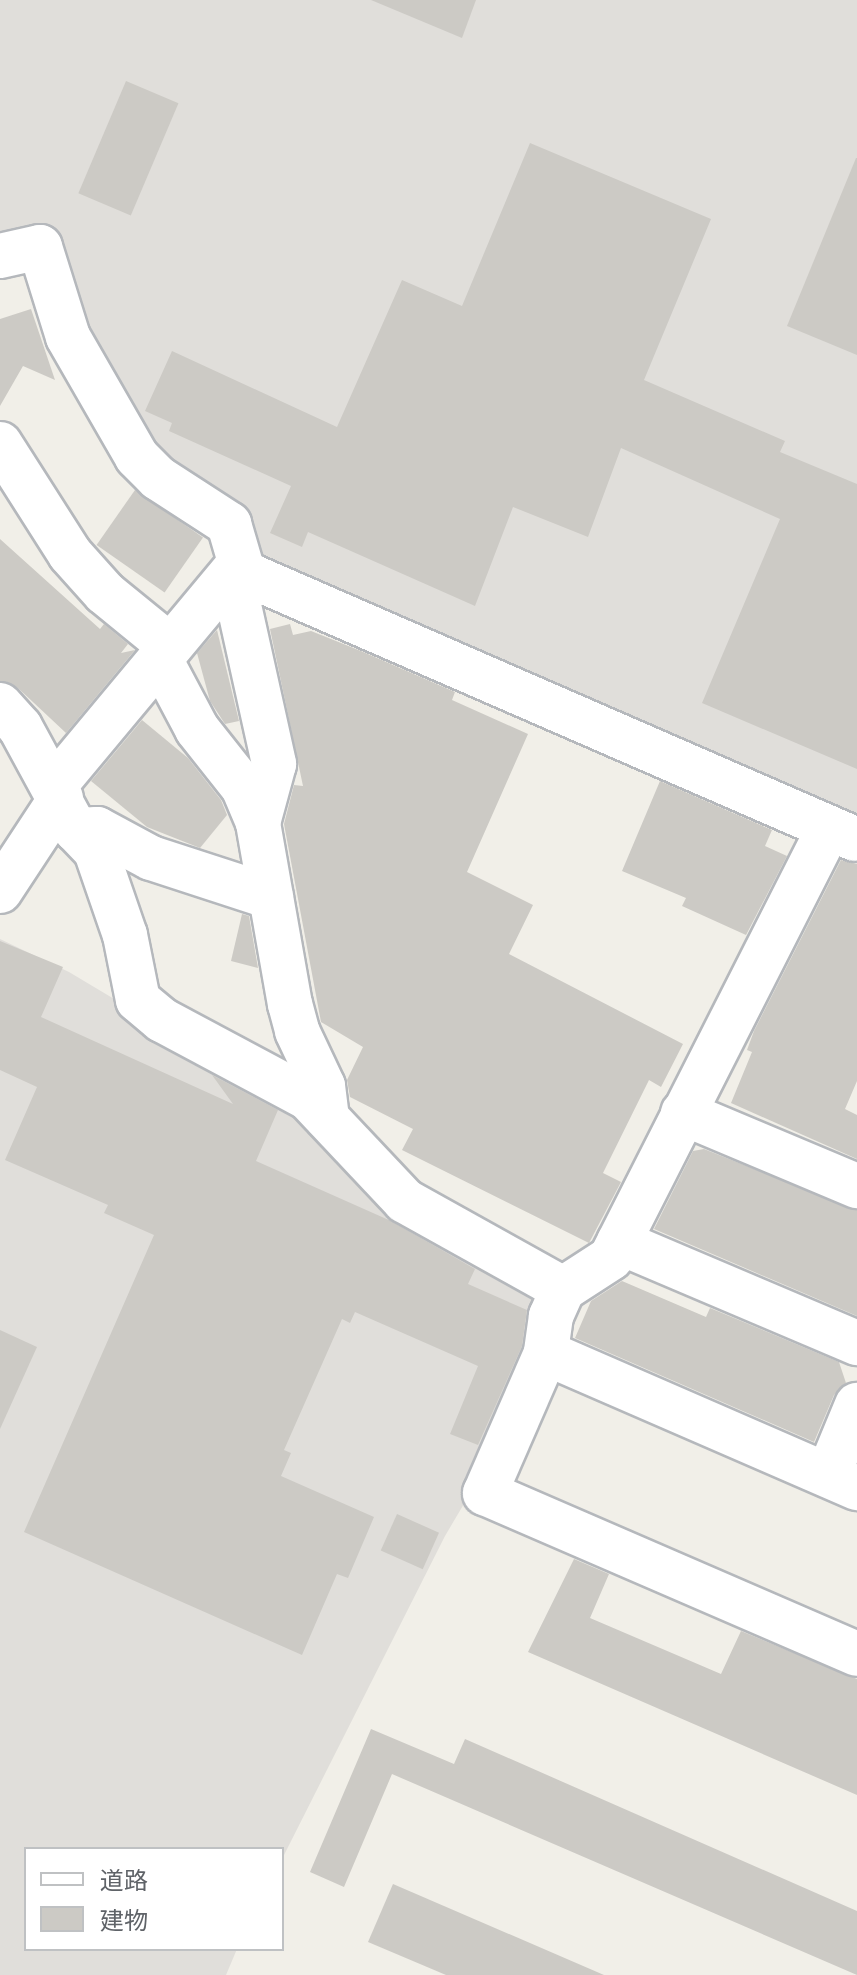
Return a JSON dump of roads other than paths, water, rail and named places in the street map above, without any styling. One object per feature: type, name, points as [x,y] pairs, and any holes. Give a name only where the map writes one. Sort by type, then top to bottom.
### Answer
[{"type":"street","points":[[0,256],[40,247],[68,337],[137,457],[158,478],[229,524],[246,574],[238,601],[274,764],[258,823]]},
{"type":"street","points":[[6,469],[70,554],[165,652],[204,740],[243,787],[258,823],[297,1031],[323,1086],[327,1118]]},
{"type":"street","points":[[0,891],[64,804],[165,652],[235,569],[843,834],[683,1113],[611,1258],[570,1279],[563,1289],[551,1316],[546,1353],[485,1493],[857,1654]]},
{"type":"street","points":[[7,724],[96,851],[108,881],[138,1000],[162,1020],[308,1098],[405,1201],[563,1289]]},
{"type":"street","points":[[64,804],[97,829],[151,858],[271,897]]},
{"type":"street","points":[[683,1113],[857,1186]]},
{"type":"street","points":[[619,1242],[857,1343]]},
{"type":"street","points":[[546,1353],[842,1482],[857,1405]]}]
